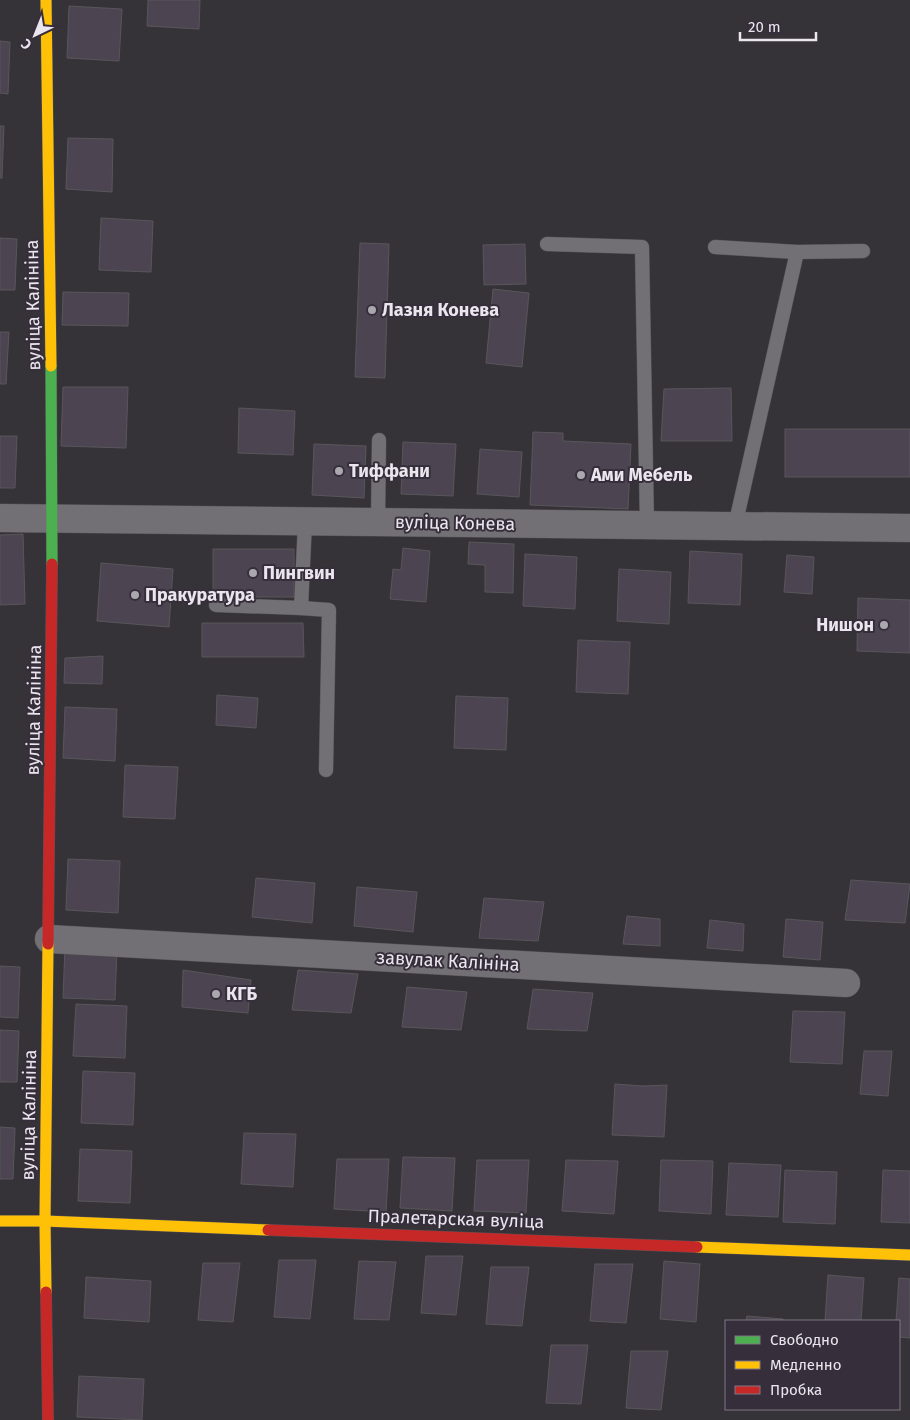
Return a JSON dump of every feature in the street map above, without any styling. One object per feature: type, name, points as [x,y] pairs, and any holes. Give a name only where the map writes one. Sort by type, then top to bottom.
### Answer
[{"type":"street","name":"вуліца Калініна","points":[[46,0],[53,519],[45,1221],[48,1420]]},
{"type":"street","name":"вуліца Конева","points":[[0,518],[910,528]]},
{"type":"street","name":"завулак Калініна","points":[[49,939],[846,983]]},
{"type":"street","name":"Пралетарская вуліца","points":[[0,1221],[45,1221],[910,1255]]},
{"type":"lane","points":[[546,244],[642,247],[647,525]]},
{"type":"lane","points":[[715,247],[797,252],[863,251]]},
{"type":"lane","points":[[735,526],[797,252]]},
{"type":"lane","points":[[378,522],[379,440]]},
{"type":"lane","points":[[301,608],[305,522]]},
{"type":"lane","points":[[216,605],[329,610],[326,770]]},
{"type":"building","points":[[148,0],[200,0],[199,29],[147,26]]},
{"type":"building","points":[[69,6],[122,9],[119,61],[67,58]]},
{"type":"building","points":[[0,41],[10,42],[8,94],[0,93]]},
{"type":"building","points":[[0,126],[4,126],[2,178],[0,178]]},
{"type":"building","points":[[68,138],[113,139],[112,192],[66,189]]},
{"type":"building","points":[[101,218],[153,221],[151,272],[99,270]]},
{"type":"building","points":[[0,238],[17,239],[15,290],[0,290]]},
{"type":"building","name":"Лазня Конева","points":[[360,243],[389,244],[385,378],[355,377]]},
{"type":"building","points":[[525,244],[526,284],[484,285],[483,245]]},
{"type":"building","points":[[493,289],[529,293],[522,367],[486,363]]},
{"type":"building","points":[[63,292],[129,293],[128,326],[62,325]]},
{"type":"building","points":[[0,332],[9,332],[6,384],[0,384]]},
{"type":"building","points":[[63,387],[128,387],[126,448],[61,446]]},
{"type":"building","points":[[731,388],[732,441],[661,441],[664,389]]},
{"type":"building","points":[[239,408],[295,411],[293,455],[238,453]]},
{"type":"building","points":[[785,429],[910,429],[910,477],[785,477]]},
{"type":"building","name":"Ами Мебель","points":[[533,432],[563,433],[563,441],[631,444],[628,509],[530,505]]},
{"type":"building","points":[[0,436],[17,436],[15,488],[0,488]]},
{"type":"building","points":[[403,442],[456,444],[453,496],[401,494]]},
{"type":"building","name":"Тиффани","points":[[314,444],[366,446],[364,498],[312,495]]},
{"type":"building","points":[[480,449],[522,452],[519,497],[477,494]]},
{"type":"building","points":[[23,534],[25,604],[0,605],[0,535]]},
{"type":"building","points":[[469,542],[514,544],[513,593],[485,592],[485,565],[468,564]]},
{"type":"building","points":[[403,548],[430,551],[426,602],[390,599],[393,569],[401,570]]},
{"type":"building","name":"Пингвин","points":[[213,549],[294,549],[294,597],[213,597]]},
{"type":"building","points":[[690,551],[742,554],[740,605],[688,603]]},
{"type":"building","points":[[525,554],[577,557],[575,609],[523,606]]},
{"type":"building","points":[[787,555],[814,557],[812,594],[784,592]]},
{"type":"building","name":"Пракуратура","points":[[101,563],[173,569],[169,627],[97,621]]},
{"type":"building","points":[[619,569],[671,572],[669,624],[617,621]]},
{"type":"building","name":"Нишон","points":[[858,598],[910,600],[910,653],[857,651]]},
{"type":"building","points":[[202,623],[303,623],[304,657],[202,657]]},
{"type":"building","points":[[578,640],[630,642],[628,694],[576,692]]},
{"type":"building","points":[[103,656],[102,684],[64,683],[65,658]]},
{"type":"building","points":[[217,695],[258,698],[256,728],[216,725]]},
{"type":"building","points":[[456,696],[508,698],[506,750],[454,748]]},
{"type":"building","points":[[65,707],[117,709],[115,761],[63,758]]},
{"type":"building","points":[[125,765],[178,767],[175,819],[123,817]]},
{"type":"building","points":[[68,859],[120,861],[118,913],[66,910]]},
{"type":"building","points":[[256,878],[315,883],[312,923],[252,917]]},
{"type":"building","points":[[851,880],[910,884],[905,923],[845,920]]},
{"type":"building","points":[[357,887],[417,892],[413,932],[354,926]]},
{"type":"building","points":[[484,898],[544,902],[538,941],[479,938]]},
{"type":"building","points":[[627,916],[660,919],[660,946],[623,944]]},
{"type":"building","points":[[786,919],[823,922],[820,960],[783,957]]},
{"type":"building","points":[[710,920],[744,924],[743,951],[707,948]]},
{"type":"building","points":[[65,946],[117,948],[115,1000],[63,998]]},
{"type":"building","points":[[0,966],[20,967],[18,1018],[0,1017]]},
{"type":"building","name":"КГБ","points":[[183,970],[251,980],[248,1013],[182,1007]]},
{"type":"building","points":[[298,970],[358,974],[351,1013],[292,1010]]},
{"type":"building","points":[[407,987],[467,992],[461,1030],[402,1027]]},
{"type":"building","points":[[533,989],[593,993],[587,1031],[527,1029]]},
{"type":"building","points":[[76,1004],[127,1006],[125,1058],[73,1056]]},
{"type":"building","points":[[793,1011],[845,1012],[842,1064],[790,1062]]},
{"type":"building","points":[[0,1030],[19,1031],[17,1082],[0,1082]]},
{"type":"building","points":[[864,1051],[892,1051],[888,1096],[860,1094]]},
{"type":"building","points":[[83,1071],[135,1073],[133,1125],[81,1123]]},
{"type":"building","points":[[615,1084],[667,1085],[664,1137],[612,1135]]},
{"type":"building","points":[[0,1127],[15,1128],[13,1179],[0,1179]]},
{"type":"building","points":[[244,1133],[296,1134],[293,1187],[241,1184]]},
{"type":"building","points":[[80,1149],[132,1151],[130,1203],[78,1201]]},
{"type":"building","points":[[403,1157],[455,1158],[452,1211],[400,1208]]},
{"type":"building","points":[[337,1159],[389,1159],[386,1212],[334,1209]]},
{"type":"building","points":[[477,1160],[529,1160],[526,1213],[474,1211]]},
{"type":"building","points":[[566,1160],[618,1161],[614,1214],[562,1211]]},
{"type":"building","points":[[661,1160],[713,1161],[711,1214],[659,1211]]},
{"type":"building","points":[[729,1163],[781,1165],[778,1217],[726,1215]]},
{"type":"building","points":[[785,1170],[837,1172],[835,1224],[783,1222]]},
{"type":"building","points":[[883,1170],[910,1171],[910,1223],[881,1222]]},
{"type":"building","points":[[426,1256],[463,1256],[456,1315],[421,1313]]},
{"type":"building","points":[[279,1260],[316,1260],[310,1319],[274,1317]]},
{"type":"building","points":[[359,1261],[396,1262],[389,1320],[354,1319]]},
{"type":"building","points":[[664,1261],[700,1264],[696,1322],[660,1319]]},
{"type":"building","points":[[203,1263],[240,1263],[233,1322],[198,1320]]},
{"type":"building","points":[[595,1264],[633,1264],[626,1323],[590,1321]]},
{"type":"building","points":[[491,1267],[529,1267],[522,1326],[486,1324]]},
{"type":"building","points":[[828,1275],[864,1278],[861,1320],[825,1320]]},
{"type":"building","points":[[86,1277],[151,1281],[149,1322],[84,1318]]},
{"type":"building","points":[[899,1278],[910,1279],[910,1338],[900,1337],[900,1320],[896,1320]]},
{"type":"building","points":[[747,1316],[783,1319],[783,1320],[746,1320]]},
{"type":"building","points":[[551,1345],[588,1345],[581,1404],[546,1403]]},
{"type":"building","points":[[631,1351],[668,1351],[661,1410],[626,1408]]},
{"type":"building","points":[[79,1376],[144,1379],[142,1420],[77,1417]]},
{"type":"traffic: fast","points":[[51,366],[52,564]]},
{"type":"traffic: slow","points":[[46,0],[51,366]]},
{"type":"traffic: slow","points":[[46,1292],[48,944]]},
{"type":"traffic: slow","points":[[0,1221],[45,1221],[268,1230]]},
{"type":"traffic: slow","points":[[697,1247],[910,1255]]},
{"type":"traffic: jam","points":[[48,944],[52,564]]},
{"type":"traffic: jam","points":[[268,1230],[697,1247]]},
{"type":"traffic: jam","points":[[46,1292],[48,1420]]},
{"type":"place","name":"Лазня Конева","points":[[372,310]]},
{"type":"place","name":"Тиффани","points":[[339,471]]},
{"type":"place","name":"Ами Мебель","points":[[581,475]]},
{"type":"place","name":"Пингвин","points":[[253,573]]},
{"type":"place","name":"Пракуратура","points":[[135,595]]},
{"type":"place","name":"Нишон","points":[[884,625]]},
{"type":"place","name":"КГБ","points":[[216,994]]}]
